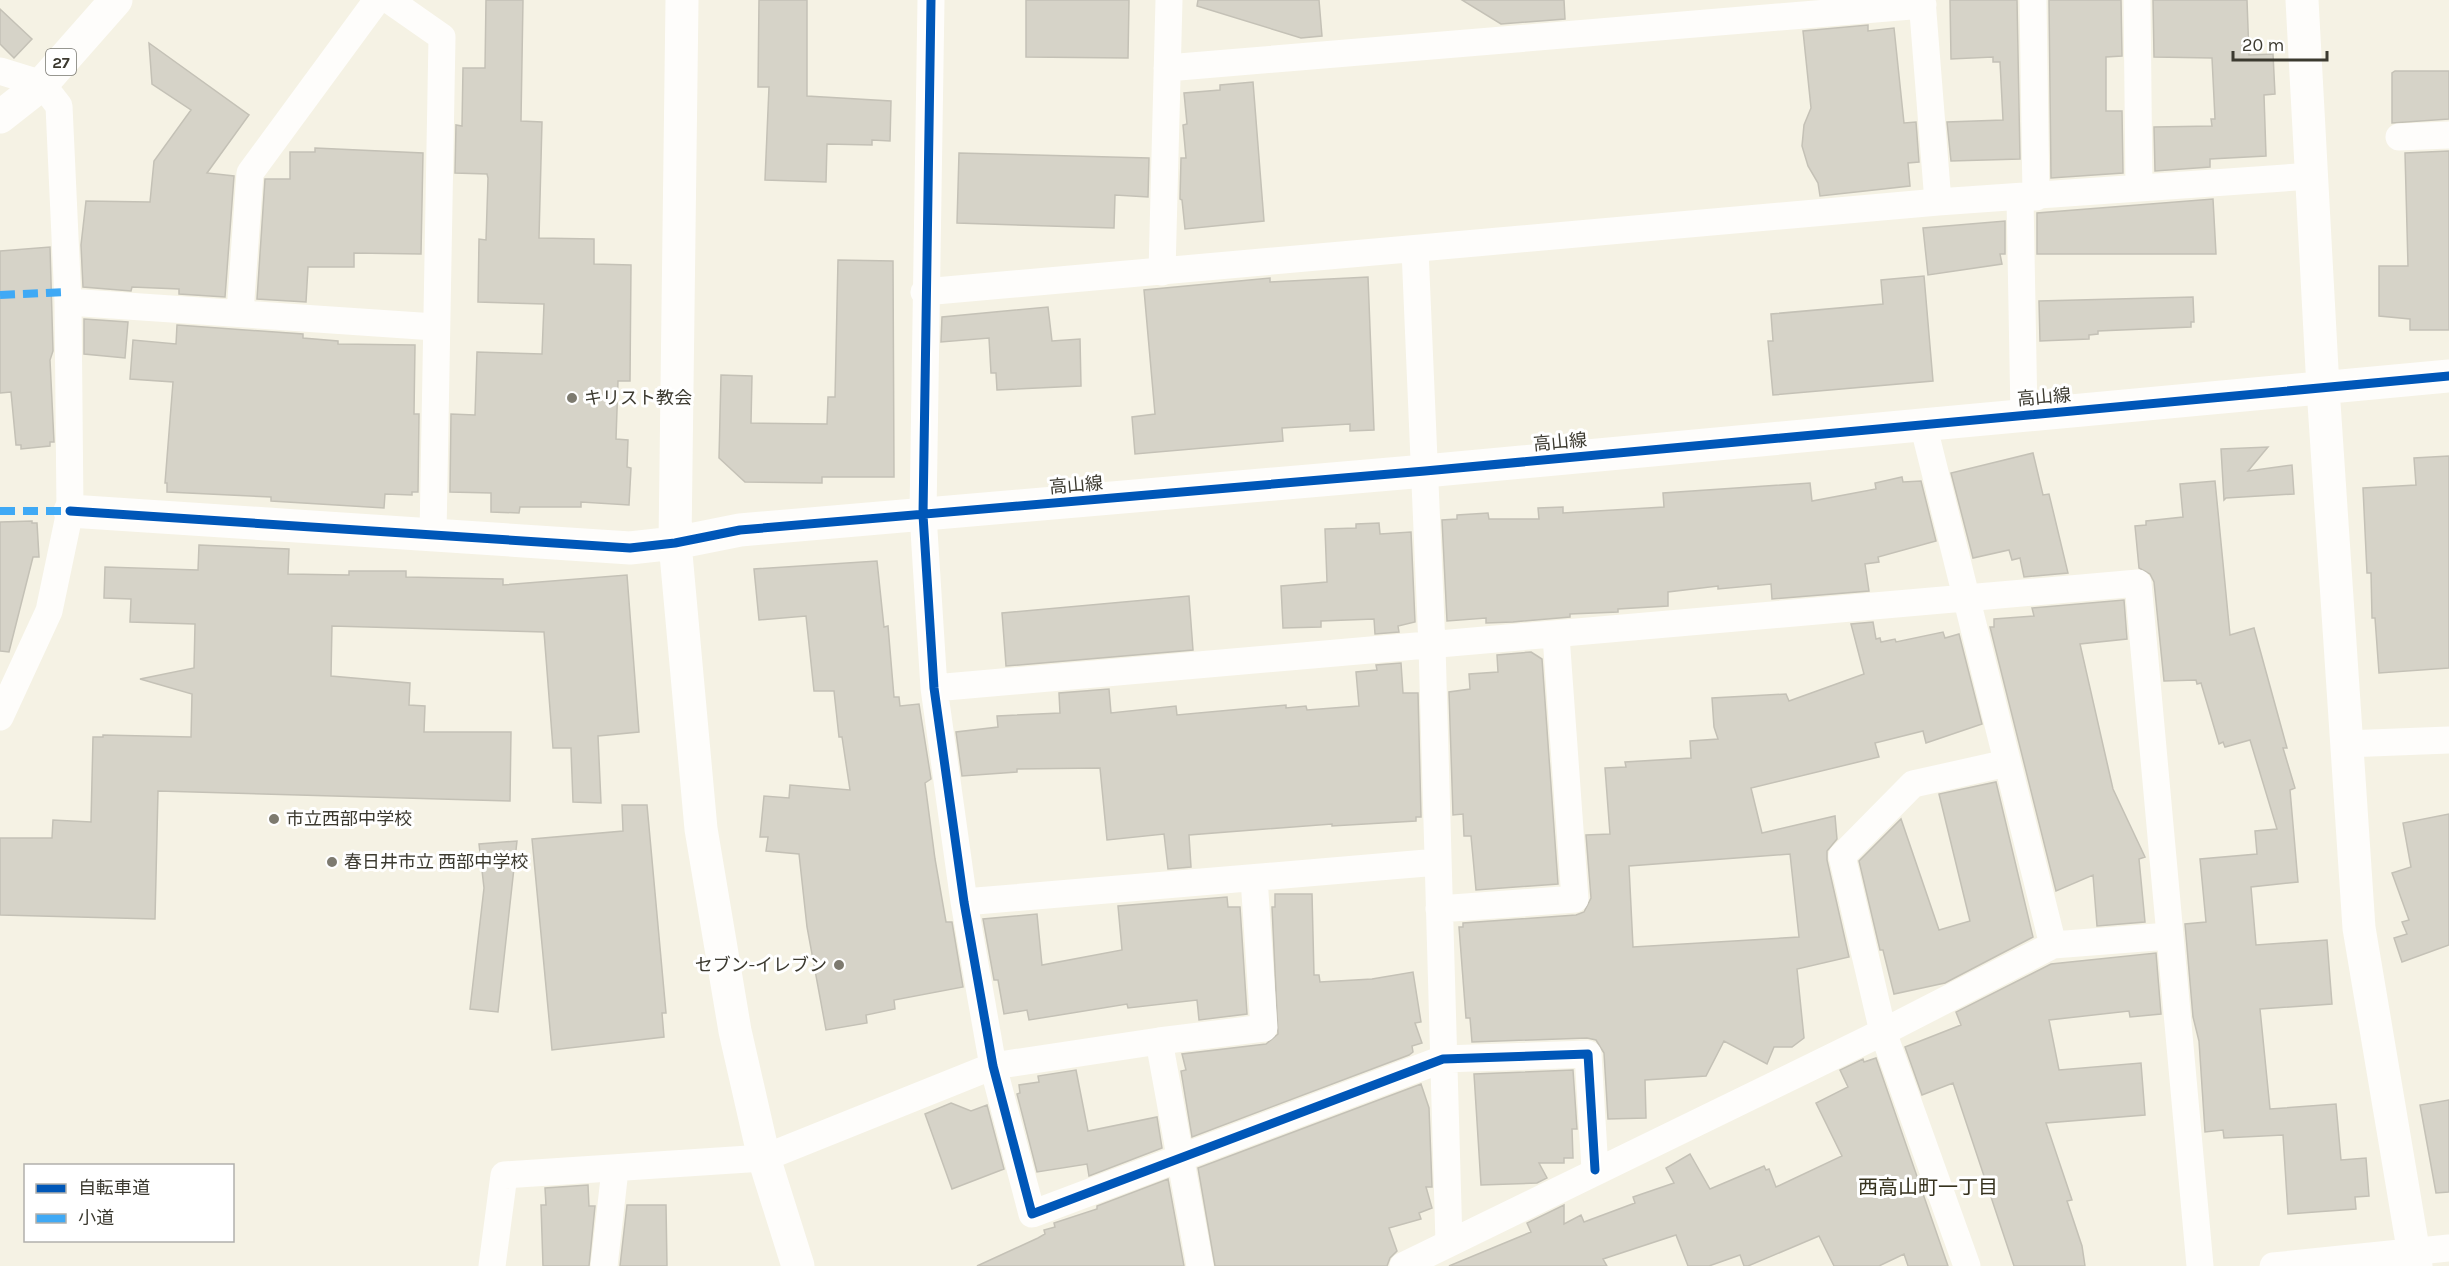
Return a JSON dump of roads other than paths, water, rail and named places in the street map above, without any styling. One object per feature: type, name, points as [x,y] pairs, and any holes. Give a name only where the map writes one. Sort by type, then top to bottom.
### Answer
[{"type":"street","name":"27","points":[[0,117],[42,84],[116,0]]},
{"type":"street","points":[[240,314],[250,173],[377,0]]},
{"type":"street","points":[[389,0],[442,37],[433,535]]},
{"type":"street","points":[[682,0],[675,543],[701,829],[735,1031],[764,1158],[798,1266]]},
{"type":"street","points":[[931,0],[924,292],[923,515],[934,688],[964,902],[993,1066],[1032,1214],[1443,1059],[1588,1054],[1594,1170]]},
{"type":"street","points":[[1162,272],[1168,0]]},
{"type":"street","points":[[2024,416],[2033,0]]},
{"type":"street","points":[[2137,0],[2139,188]]},
{"type":"street","points":[[2302,0],[2323,388],[2359,928],[2415,1259]]},
{"type":"street","points":[[1167,68],[1923,3],[1938,202]]},
{"type":"street","points":[[0,71],[42,84],[59,106],[68,302],[70,511],[49,611],[0,717]]},
{"type":"street","points":[[2399,137],[2449,135]]},
{"type":"street","points":[[924,292],[1938,202],[2028,198],[2312,176]]},
{"type":"street","points":[[1415,250],[1431,646],[1449,1242]]},
{"type":"street","points":[[68,302],[435,327]]},
{"type":"street","name":"高山線","points":[[70,511],[630,548],[675,543],[740,530],[1425,471],[2449,376]]},
{"type":"street","points":[[1923,424],[2053,945]]},
{"type":"street","points":[[934,688],[1556,636],[2138,583],[2200,1266]]},
{"type":"street","points":[[1439,909],[1575,899],[1556,636]]},
{"type":"street","points":[[2345,744],[2449,740]]},
{"type":"street","points":[[1967,1266],[1883,1032],[1842,856],[1913,784],[2007,763]]},
{"type":"street","points":[[964,902],[1438,862]]},
{"type":"street","points":[[492,1266],[504,1175],[615,1170],[764,1158],[993,1066],[1158,1041],[1264,1028],[1254,878]]},
{"type":"street","points":[[1403,1266],[1594,1170],[1883,1032],[2053,945],[2169,936]]},
{"type":"street","points":[[1158,1041],[1178,1159],[1200,1266]]},
{"type":"street","points":[[604,1266],[615,1170]]},
{"type":"street","points":[[2273,1266],[2415,1259],[2449,1248]]},
{"type":"place","name":"キリスト教会","points":[[572,398]]},
{"type":"place","name":"市立西部中学校","points":[[274,819]]},
{"type":"place","name":"春日井市立 西部中学校","points":[[332,862]]},
{"type":"place","name":"セブン-イレブン","points":[[839,965]]},
{"type":"district","name":"西高山町一丁目","points":[[1928,1187]]}]
